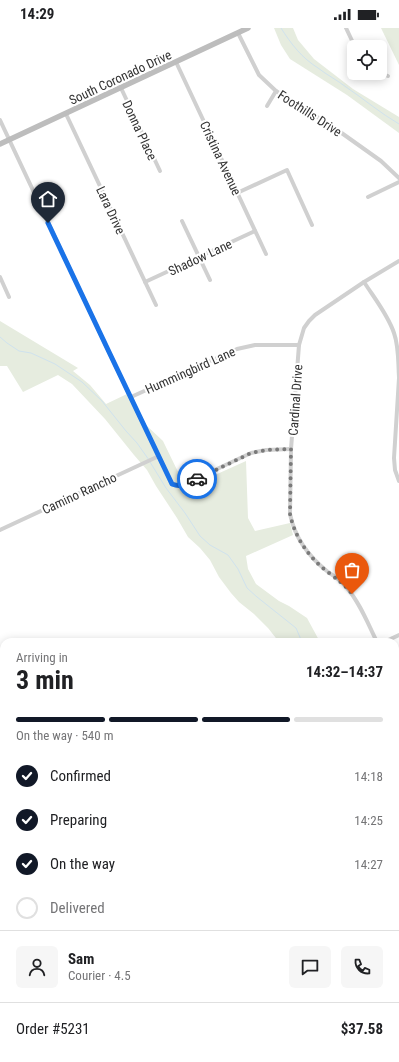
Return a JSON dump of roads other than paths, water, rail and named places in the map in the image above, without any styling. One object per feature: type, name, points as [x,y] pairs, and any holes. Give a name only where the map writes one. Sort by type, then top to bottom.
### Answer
[{"type":"street","name":"South Coronado Drive","points":[[0,144],[248,28]]},
{"type":"street","points":[[346,28],[352,40]]},
{"type":"street","name":"Foothills Drive","points":[[238,33],[259,75],[276,91],[355,142],[381,161],[399,178]]},
{"type":"street","name":"Cristina Avenue","points":[[176,62],[266,254]]},
{"type":"street","name":"Donna Place","points":[[121,88],[160,171]]},
{"type":"street","points":[[267,106],[276,91]]},
{"type":"street","name":"Lara Drive","points":[[66,114],[156,306]]},
{"type":"street","points":[[0,120],[172,484],[178,486],[183,485],[251,453],[266,450],[291,449]]},
{"type":"street","points":[[237,193],[288,170],[312,225]]},
{"type":"street","points":[[368,197],[399,182]]},
{"type":"street","points":[[182,221],[210,280]]},
{"type":"street","name":"Shadow Lane","points":[[145,282],[255,231]]},
{"type":"street","name":"Cardinal Drive","points":[[375,638],[352,594],[342,582],[307,552],[296,534],[290,514],[291,449],[299,345],[304,328],[309,321],[326,307],[399,261]]},
{"type":"street","points":[[0,277],[9,297]]},
{"type":"street","points":[[364,282],[387,318],[394,333],[398,349],[399,377],[394,458],[395,470],[399,481]]},
{"type":"street","name":"Hummingbird Lane","points":[[131,397],[237,349],[255,345],[299,345]]},
{"type":"street","name":"Camino Rancho","points":[[0,530],[158,456]]},
{"type":"waterway","points":[[281,28],[293,45],[307,60],[399,124]]},
{"type":"waterway","points":[[0,337],[19,351],[31,353],[55,364],[82,382],[102,401],[137,443],[149,460]]},
{"type":"waterway","points":[[150,462],[166,488],[200,536],[210,545],[228,555],[238,569],[247,588],[296,628],[300,638]]}]
